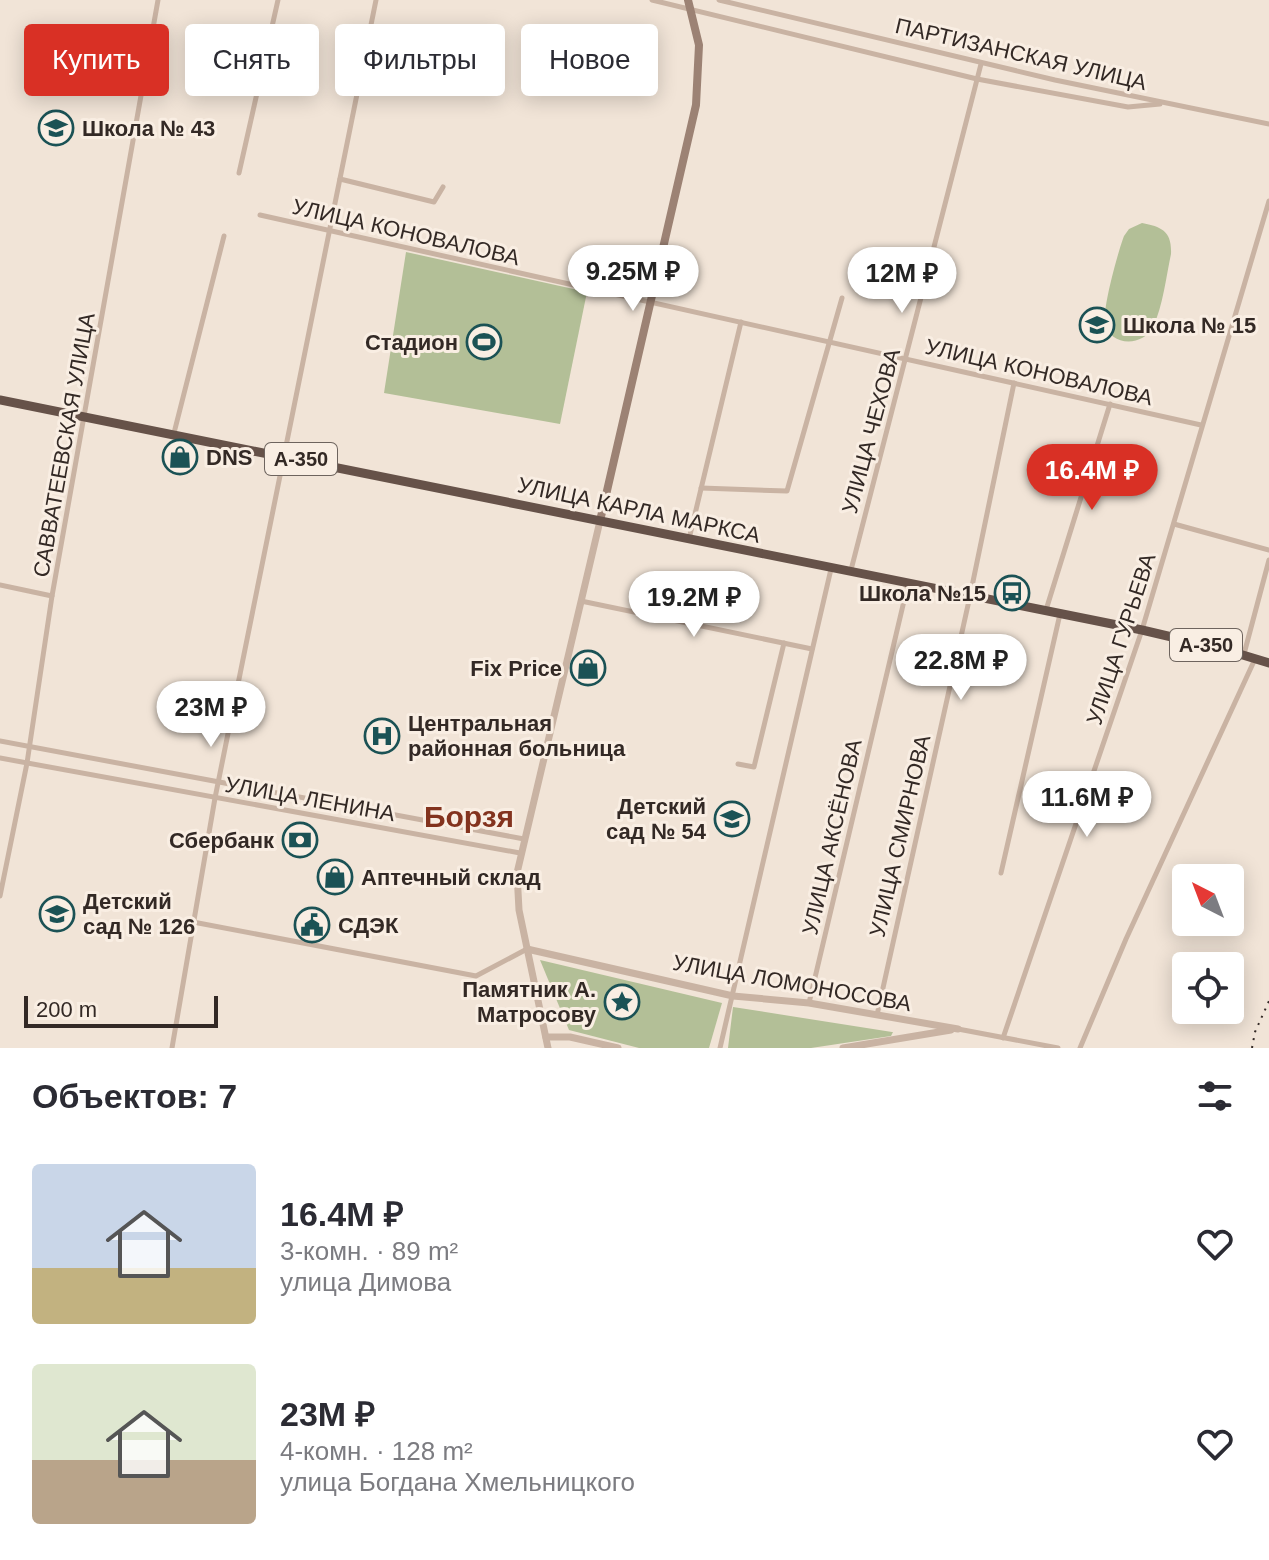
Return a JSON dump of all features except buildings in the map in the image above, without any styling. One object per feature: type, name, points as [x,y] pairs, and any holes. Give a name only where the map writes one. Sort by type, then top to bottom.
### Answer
[{"type":"highway","name":"УЛИЦА КАРЛА МАРКСА","points":[[0,400],[1142,630],[1244,654],[1269,663]]},
{"type":"main road","points":[[600,521],[653,303],[696,105],[699,45],[689,4]]},
{"type":"street","name":"САВВАТЕЕВСКАЯ УЛИЦА","points":[[0,896],[27,763],[52,596],[158,0]]},
{"type":"street","points":[[239,173],[278,0]]},
{"type":"street","points":[[172,1048],[215,798],[376,0]]},
{"type":"street","points":[[652,0],[689,4],[977,79],[1128,107],[1165,103]]},
{"type":"street","name":"ПАРТИЗАНСКАЯ УЛИЦА","points":[[719,0],[981,64],[1269,124]]},
{"type":"street","name":"УЛИЦА ЧЕХОВА","points":[[850,573],[981,64]]},
{"type":"street","name":"УЛИЦА КОНОВАЛОВА","points":[[340,179],[434,202],[443,187]]},
{"type":"street","name":"УЛИЦА ГУРЬЕВА","points":[[1003,1038],[1142,630],[1269,201]]},
{"type":"street","name":"УЛИЦА КОНОВАЛОВА","points":[[260,215],[1201,425]]},
{"type":"street","points":[[174,433],[224,236]]},
{"type":"street","points":[[701,488],[787,491],[842,298]]},
{"type":"street","points":[[689,539],[741,322]]},
{"type":"street","name":"УЛИЦА СМИРНОВА","points":[[877,1015],[1014,383]]},
{"type":"street","points":[[1046,611],[1110,404]]},
{"type":"street","points":[[548,1048],[527,949],[517,873],[600,521]]},
{"type":"street","points":[[1174,524],[1269,550]]},
{"type":"street","points":[[1244,654],[1269,560]]},
{"type":"street","points":[[720,1048],[831,569]]},
{"type":"street","name":"УЛИЦА АКСЁНОВА","points":[[809,1003],[908,584]]},
{"type":"street","points":[[0,585],[52,596]]},
{"type":"street","points":[[581,601],[812,649]]},
{"type":"street","points":[[1001,873],[1060,614]]},
{"type":"street","points":[[738,764],[754,767],[784,643]]},
{"type":"street","points":[[1080,1048],[1126,939],[1256,658]]},
{"type":"street","name":"УЛИЦА ЛЕНИНА","points":[[0,741],[524,839]]},
{"type":"street","name":"УЛИЦА ЛЕНИНА","points":[[0,758],[520,853]]},
{"type":"street","points":[[193,922],[476,976],[527,949]]},
{"type":"street","name":"УЛИЦА ЛОМОНОСОВА","points":[[527,949],[733,996],[809,1003],[1058,1048]]},
{"type":"street","name":"УЛИЦА ЛОМОНОСОВА","points":[[843,1048],[958,1029]]},
{"type":"street","points":[[546,1037],[570,1037],[618,1048]]},
{"type":"green space","points":[[1142,223],[1164,231],[1170,240],[1171,254],[1162,301],[1148,334],[1134,341],[1119,340],[1108,330],[1105,322],[1106,304],[1124,236],[1129,229]]},
{"type":"green space","name":"Стадион","points":[[406,252],[587,292],[560,424],[384,393]]},
{"type":"green space","points":[[540,960],[722,1003],[709,1048],[639,1048],[569,1030]]},
{"type":"green space","points":[[733,1007],[893,1032],[891,1036],[811,1048],[728,1048]]},
{"type":"railway","points":[[1252,1048],[1255,1032],[1269,1001]]},
{"type":"place","name":"Школа № 43","points":[[56,128]]},
{"type":"place","name":"Школа № 15","points":[[1097,325]]},
{"type":"place","name":"Стадион","points":[[484,342]]},
{"type":"place","name":"DNS","points":[[180,457]]},
{"type":"place","name":"Школа №15","points":[[1012,593]]},
{"type":"place","name":"Fix Price","points":[[588,668]]},
{"type":"place","name":"Центральная районная больница","points":[[382,736]]},
{"type":"place","name":"Детский сад № 54","points":[[732,819]]},
{"type":"place","name":"Сбербанк","points":[[300,840]]},
{"type":"place","name":"Аптечный склад","points":[[335,877]]},
{"type":"place","name":"Детский сад № 126","points":[[57,914]]},
{"type":"place","name":"СДЭК","points":[[312,925]]},
{"type":"place","name":"Памятник А. Матросову","points":[[622,1002]]},
{"type":"district","name":"Борзя","points":[[469,816]]}]
